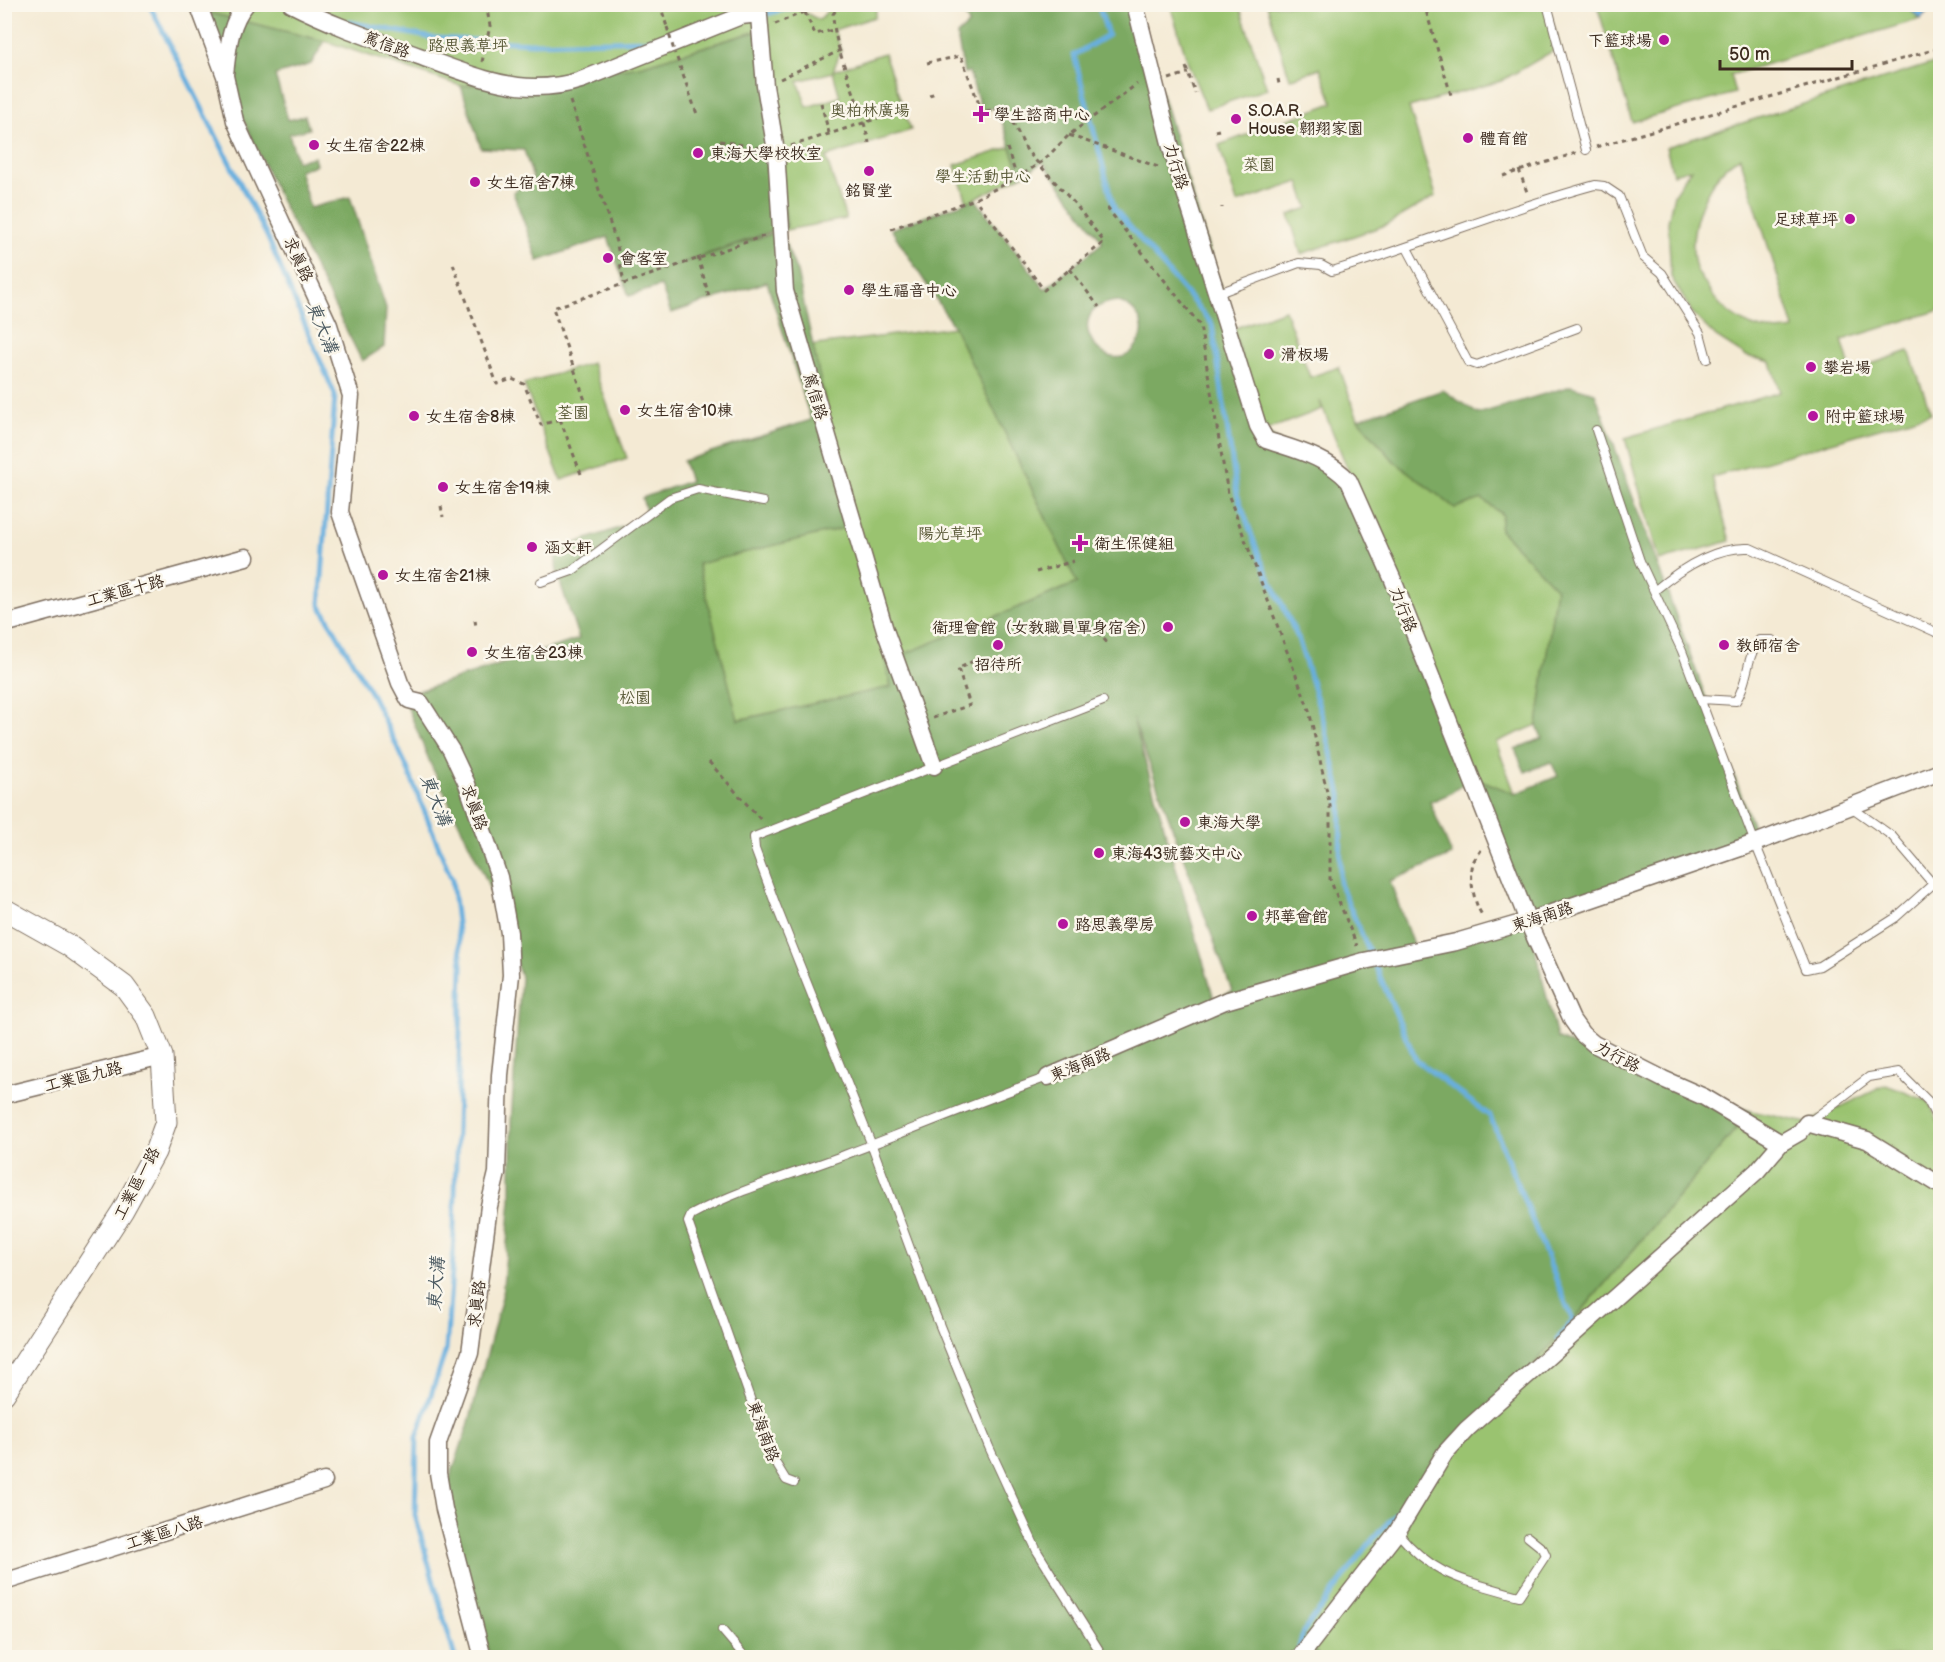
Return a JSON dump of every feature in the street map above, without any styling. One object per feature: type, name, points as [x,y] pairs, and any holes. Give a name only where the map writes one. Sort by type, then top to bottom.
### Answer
[{"type":"street","name":"求真路","points":[[198,4],[225,76],[235,121],[329,325],[351,396],[340,512],[400,683],[409,700],[421,703],[451,750],[467,784],[499,877],[509,933],[511,975],[500,1075],[497,1173],[489,1206],[470,1353],[438,1443],[438,1473],[444,1509],[483,1658]]},
{"type":"street","points":[[225,76],[232,30],[246,4]]},
{"type":"street","name":"力行路","points":[[1135,4],[1152,73],[1215,294],[1258,426],[1266,440],[1311,454],[1339,471],[1349,482],[1393,580],[1528,921],[1572,1020],[1582,1034],[1594,1044],[1663,1079],[1704,1096],[1781,1143]]},
{"type":"street","name":"篤信路","points":[[292,5],[324,22],[479,75],[534,87],[564,85],[741,16],[759,18],[765,86],[776,151],[785,291],[846,503],[918,724],[934,766]]},
{"type":"street","name":"工業區十路","points":[[4,624],[246,557]]},
{"type":"street","name":"東海南路","points":[[1048,1077],[1225,1001],[1364,961],[1415,951],[1528,921],[1755,843],[1941,772]]},
{"type":"street","name":"工業區一路","points":[[4,909],[69,945],[124,986],[146,1016],[162,1056],[166,1122],[155,1152],[123,1210],[4,1394]]},
{"type":"street","name":"工業區九路","points":[[4,1095],[162,1056]]},
{"type":"street","points":[[1299,1658],[1397,1532],[1445,1453],[1467,1429],[1757,1171],[1781,1143],[1800,1132],[1807,1123],[1867,1140],[1941,1185]]},
{"type":"street","name":"工業區八路","points":[[4,1582],[324,1482]]},
{"type":"lane","points":[[1547,4],[1586,150]]},
{"type":"lane","points":[[1215,294],[1299,263],[1321,265],[1332,271],[1407,248],[1531,202],[1595,186],[1613,190],[1626,210],[1629,226],[1643,257],[1662,273],[1700,333],[1707,359]]},
{"type":"lane","points":[[1407,248],[1468,362],[1477,365],[1577,328]]},
{"type":"lane","points":[[1596,430],[1640,561],[1701,699],[1755,843],[1806,969],[1820,966],[1895,918],[1933,884],[1892,836],[1851,807]]},
{"type":"lane","points":[[542,582],[572,571],[670,498],[698,489],[764,502]]},
{"type":"lane","points":[[1654,591],[1681,568],[1734,547],[1750,548],[1941,634]]},
{"type":"lane","points":[[1701,699],[1736,701],[1746,686],[1749,654],[1758,640],[1772,640]]},
{"type":"lane","points":[[1103,701],[754,837],[756,849],[871,1143],[925,1289],[989,1447],[1037,1551],[1104,1658]]},
{"type":"lane","points":[[1807,1123],[1869,1077],[1899,1072],[1928,1101],[1941,1125]]},
{"type":"lane","name":"東海南路","points":[[794,1483],[786,1480],[769,1452],[688,1222],[690,1215],[727,1198],[972,1103],[1048,1077]]},
{"type":"lane","points":[[1397,1532],[1420,1558],[1453,1578],[1519,1596],[1546,1555],[1543,1549],[1527,1537]]},
{"type":"lane","points":[[722,1630],[746,1658]]},
{"type":"path","points":[[479,75],[490,26],[486,4]]},
{"type":"path","points":[[660,4],[698,117]]},
{"type":"path","points":[[801,4],[815,34],[833,30]]},
{"type":"path","points":[[841,4],[833,14],[833,30],[870,143]]},
{"type":"path","points":[[1424,4],[1451,95]]},
{"type":"path","points":[[759,18],[804,12]]},
{"type":"path","points":[[1503,176],[1941,48]]},
{"type":"path","points":[[782,79],[841,50]]},
{"type":"path","points":[[927,63],[961,56],[982,112],[996,109],[1001,119],[1010,117],[1027,151],[1075,204],[1104,242],[1044,290],[975,199]]},
{"type":"path","points":[[1186,67],[1195,93]]},
{"type":"path","points":[[891,229],[975,199],[1017,178],[1043,161],[1069,135],[1152,73]]},
{"type":"path","points":[[1278,79],[1279,84]]},
{"type":"path","points":[[564,85],[617,245],[624,283]]},
{"type":"path","points":[[929,95],[937,93]]},
{"type":"path","points":[[820,103],[829,133]]},
{"type":"path","points":[[720,141],[776,151],[903,110]]},
{"type":"path","points":[[1069,135],[1171,172]]},
{"type":"path","points":[[1007,148],[1017,178]]},
{"type":"path","points":[[1519,170],[1531,202]]},
{"type":"path","points":[[1107,208],[1200,325],[1228,494],[1309,710],[1330,806],[1330,879],[1364,961]]},
{"type":"path","points":[[453,264],[497,384],[512,379],[524,384],[541,425],[588,409],[553,308],[780,231]]},
{"type":"path","points":[[698,257],[711,300]]},
{"type":"path","points":[[1070,269],[1099,307]]},
{"type":"path","points":[[560,419],[581,474]]},
{"type":"path","points":[[441,507],[443,518]]},
{"type":"path","points":[[1036,572],[1074,561]]},
{"type":"path","points":[[475,620],[476,627]]},
{"type":"path","points":[[1098,632],[1109,645]]},
{"type":"path","points":[[918,724],[969,705],[958,669],[973,661]]},
{"type":"path","points":[[709,762],[770,829]]},
{"type":"path","points":[[1480,841],[1481,850],[1473,862],[1472,883],[1479,911],[1495,931]]},
{"type":"green space","points":[[211,4],[801,4],[804,12],[819,20],[833,5],[877,5],[875,17],[834,30],[841,50],[833,71],[884,53],[911,130],[826,157],[846,219],[780,231],[760,30],[640,66],[553,79],[461,86],[325,41],[210,13]],"holes":[[[833,72],[840,97],[807,107],[798,81]]]},
{"type":"green space","points":[[1904,4],[1921,19],[1730,75],[1735,93],[1632,122],[1597,5]]},
{"type":"green space","name":"松園","points":[[960,5],[1135,5],[1264,431],[1354,491],[1473,777],[1515,794],[1558,776],[1551,762],[1525,772],[1515,749],[1542,738],[1537,725],[1556,588],[1500,530],[1502,514],[1482,499],[1455,508],[1394,461],[1358,419],[1443,390],[1478,414],[1571,386],[1595,393],[1755,833],[1528,921],[1557,1038],[1647,1081],[1751,1111],[1573,1321],[1372,1540],[1303,1632],[1319,1657],[490,1657],[463,1565],[447,1486],[468,1426],[502,1297],[511,1200],[511,1122],[521,977],[486,879],[431,765],[403,696],[579,639],[557,573],[555,550],[648,518],[642,498],[690,481],[683,461],[811,420],[767,282],[671,313],[661,286],[629,296],[608,237],[538,261],[513,192],[533,178],[524,150],[481,148],[461,86],[553,79],[640,66],[761,30],[787,226],[676,265],[780,231],[797,272],[852,526],[698,564],[738,720],[891,687],[885,662],[1077,583],[954,327],[891,229],[975,199],[1045,289],[1103,242],[1043,162],[1021,176],[997,107],[982,111],[969,72],[964,73],[957,35],[969,24]],"holes":[[[1117,301],[1135,312],[1142,329],[1138,343],[1127,355],[1114,357],[1102,352],[1093,343],[1088,330],[1089,318],[1098,307]],[[1133,719],[1232,991],[1214,999]],[[1473,777],[1527,920],[1415,951],[1390,881],[1452,855],[1430,802],[1449,794]]]},
{"type":"green space","points":[[1170,5],[1239,5],[1267,89],[1207,109],[1189,66]]},
{"type":"green space","name":"菜園","points":[[1267,5],[1547,5],[1560,47],[1501,81],[1409,107],[1436,196],[1386,225],[1301,254],[1289,215],[1308,208],[1299,182],[1237,203],[1219,145],[1333,103],[1320,68],[1290,79]]},
{"type":"green space","points":[[210,13],[325,41],[311,64],[275,75],[288,120],[305,116],[309,129],[289,134],[297,161],[314,157],[316,165],[299,170],[310,208],[350,197],[386,308],[384,347],[362,361],[278,195],[237,106]]},
{"type":"green space","points":[[1940,61],[1940,310],[1842,340],[1851,371],[1909,351],[1931,413],[1712,477],[1730,541],[1659,561],[1625,438],[1780,392],[1771,362],[1746,356],[1716,337],[1693,314],[1671,277],[1668,222],[1674,194],[1691,169],[1673,174],[1666,147]],"holes":[[[1740,157],[1794,329],[1766,330],[1741,321],[1711,294],[1696,267],[1693,251],[1694,235],[1702,204],[1718,176]]]},
{"type":"green space","name":"學生活動中心","points":[[1011,147],[1021,176],[967,202],[955,165]]},
{"type":"green space","points":[[1285,310],[1310,377],[1339,367],[1358,419],[1394,461],[1455,508],[1482,499],[1502,515],[1500,530],[1556,588],[1537,725],[1496,742],[1515,794],[1473,777],[1320,401],[1322,409],[1264,431],[1227,331]]},
{"type":"green space","name":"陽光草坪","points":[[954,327],[1077,583],[886,662],[891,687],[737,720],[698,564],[852,526],[810,346]]},
{"type":"green space","name":"荃園","points":[[592,363],[627,458],[561,480],[524,384]]},
{"type":"green space","points":[[1886,1085],[1928,1101],[1940,1125],[1940,1657],[1318,1658],[1303,1632],[1372,1540],[1573,1321],[1751,1111],[1807,1123]]},
{"type":"water","points":[[1904,5],[1934,5],[1921,19]]},
{"type":"waterway","name":"東大溝","points":[[149,4],[267,236],[335,395],[320,605],[373,697],[406,765],[452,880],[462,966],[453,1257],[446,1350],[417,1437],[415,1515],[455,1658]]},
{"type":"waterway","points":[[762,15],[807,4]]},
{"type":"waterway","points":[[1098,4],[1108,35],[1074,55],[1114,208],[1212,324],[1237,494],[1260,558],[1298,638],[1324,723],[1341,795],[1340,884],[1416,1060],[1490,1116],[1573,1321],[1557,1339]]},
{"type":"waterway","points":[[349,22],[433,38],[533,43],[648,40],[677,34]]},
{"type":"waterway","points":[[1299,1648],[1303,1632],[1372,1540],[1406,1503]]},
{"type":"place","name":"下籃球場","points":[[1664,40]]},
{"type":"place","name":"學生諮商中心","points":[[981,114]]},
{"type":"place","name":"S.O.A.R. House 翱翔家園","points":[[1236,119]]},
{"type":"place","name":"體育館","points":[[1468,138]]},
{"type":"place","name":"女生宿舍22棟","points":[[314,145]]},
{"type":"place","name":"東海大學校牧室","points":[[698,153]]},
{"type":"place","name":"銘賢堂","points":[[869,171]]},
{"type":"place","name":"女生宿舍7棟","points":[[475,182]]},
{"type":"place","name":"足球草坪","points":[[1850,219]]},
{"type":"place","name":"會客室","points":[[608,258]]},
{"type":"place","name":"學生福音中心","points":[[849,290]]},
{"type":"place","name":"滑板場","points":[[1269,354]]},
{"type":"place","name":"攀岩場","points":[[1811,367]]},
{"type":"place","name":"女生宿舍10棟","points":[[625,410]]},
{"type":"place","name":"女生宿舍8棟","points":[[414,416]]},
{"type":"place","name":"附中籃球場","points":[[1813,416]]},
{"type":"place","name":"女生宿舍19棟","points":[[443,487]]},
{"type":"place","name":"衛生保健組","points":[[1080,543]]},
{"type":"place","name":"涵文軒","points":[[532,547]]},
{"type":"place","name":"女生宿舍21棟","points":[[383,575]]},
{"type":"place","name":"衛理會館（女教職員單身宿舍）","points":[[1168,627]]},
{"type":"place","name":"招待所","points":[[998,645]]},
{"type":"place","name":"教師宿舍","points":[[1724,645]]},
{"type":"place","name":"女生宿舍23棟","points":[[472,652]]},
{"type":"place","name":"東海大學","points":[[1185,822]]},
{"type":"place","name":"東海43號藝文中心","points":[[1099,853]]},
{"type":"place","name":"邦華會館","points":[[1252,916]]},
{"type":"place","name":"路思義學房","points":[[1063,924]]},
{"type":"park label","name":"路思義草坪","points":[[468,45]]},
{"type":"park label","name":"奧柏林廣場","points":[[870,110]]}]
